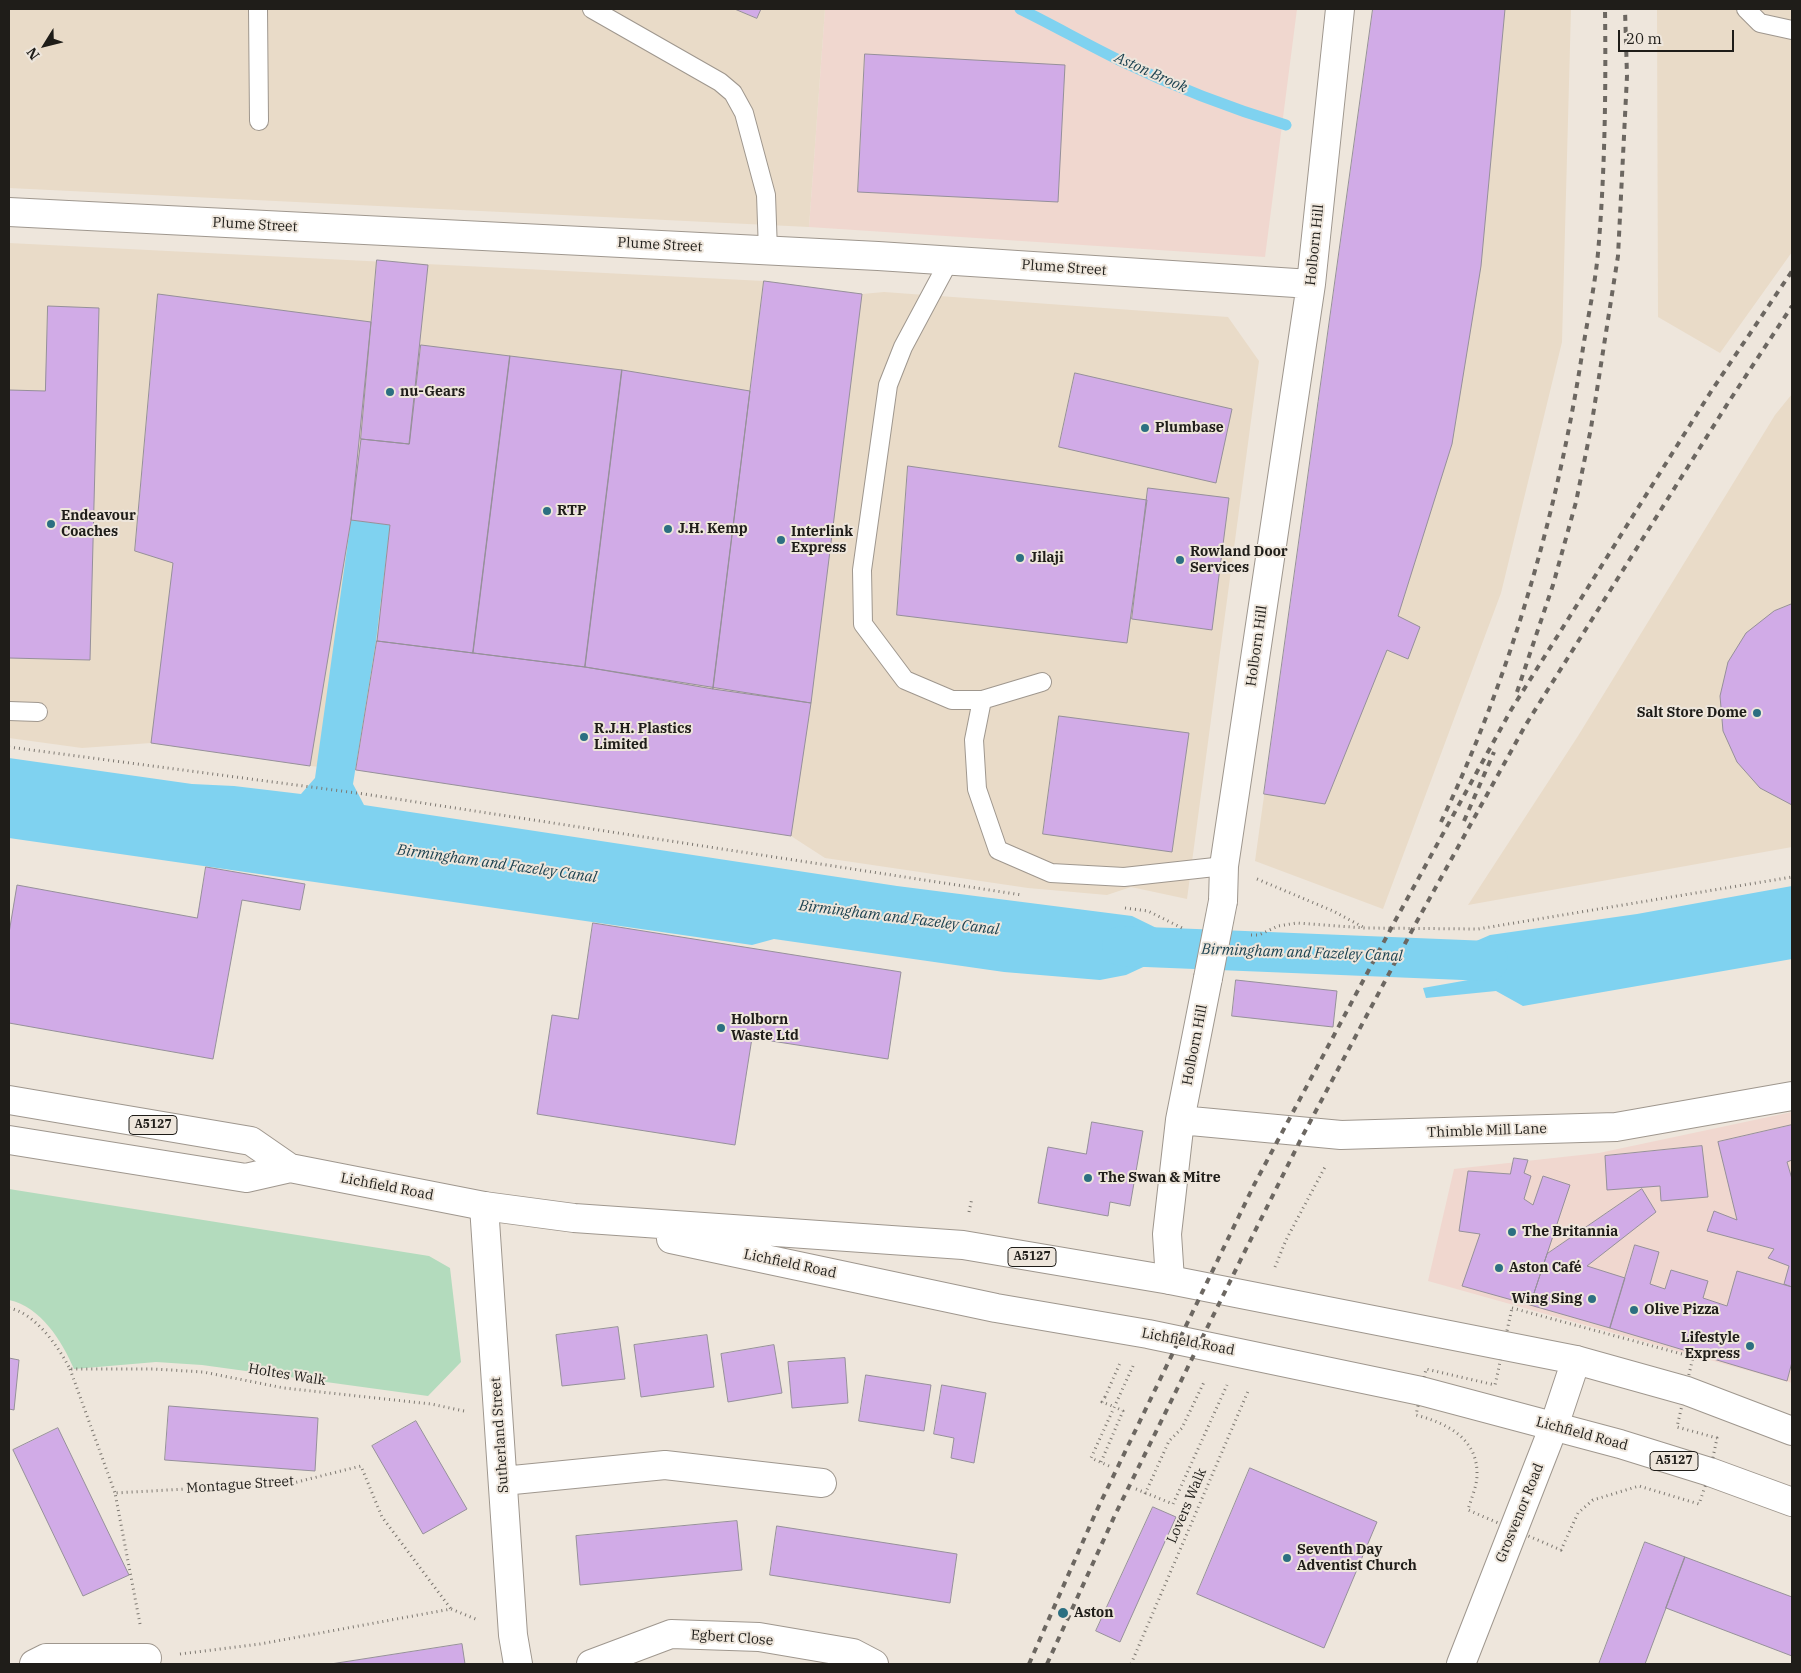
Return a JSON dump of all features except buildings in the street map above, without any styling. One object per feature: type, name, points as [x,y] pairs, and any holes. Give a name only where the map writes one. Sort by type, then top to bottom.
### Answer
[{"type":"street","name":"Holborn Hill","points":[[1170,1280],[1167,1234],[1180,1120],[1223,901],[1224,866],[1311,284],[1340,9]]},
{"type":"street","name":"Plume Street","points":[[9,212],[768,251],[1311,284]]},
{"type":"street","name":"Thimble Mill Lane","points":[[1180,1120],[1341,1136],[1616,1127],[1792,1096]]},
{"type":"street","name":"Lichfield Road","points":[[9,1100],[251,1141],[290,1168],[484,1206],[574,1218],[964,1245],[1170,1280],[1576,1360],[1687,1391],[1792,1431]]},
{"type":"street","name":"Lichfield Road","points":[[9,1140],[246,1178],[290,1168]]},
{"type":"street","name":"Sutherland Street","points":[[484,1206],[513,1635],[518,1664]]},
{"type":"street","name":"Lichfield Road","points":[[574,1218],[996,1308],[1265,1357],[1421,1390],[1683,1463],[1792,1502]]},
{"type":"street","name":"Grosvenor Road","points":[[1461,1664],[1554,1426],[1576,1360]]},
{"type":"street","points":[[503,1481],[665,1465],[822,1483]]},
{"type":"street","name":"Egbert Close","points":[[591,1664],[671,1634],[759,1637],[853,1653],[874,1664]]},
{"type":"street","points":[[34,1664],[46,1658],[147,1658]]},
{"type":"lane","points":[[258,9],[259,121]]},
{"type":"lane","points":[[592,9],[720,82],[733,93],[744,112],[766,195],[768,251]]},
{"type":"lane","points":[[1746,9],[1760,22],[1792,30]]},
{"type":"lane","points":[[948,261],[903,347],[888,385],[862,570],[863,624],[905,680],[952,700],[982,700],[1042,682]]},
{"type":"lane","points":[[982,700],[974,740],[977,789],[998,850],[1051,873],[1124,877],[1224,866]]},
{"type":"lane","points":[[9,712],[38,712]]},
{"type":"path","points":[[9,747],[300,784],[364,794]]},
{"type":"path","points":[[1224,866],[1333,911],[1365,928]]},
{"type":"path","points":[[1262,1298],[1286,1240],[1341,1136]]},
{"type":"path","points":[[9,1308],[18,1310],[38,1326],[56,1344],[70,1369],[115,1493],[147,1658],[260,1644],[451,1608]]},
{"type":"path","name":"Lovers Walk","points":[[1131,1664],[1265,1357]]},
{"type":"path","points":[[1100,1462],[1124,1411],[1102,1402],[1122,1358]]},
{"type":"path","points":[[1109,1466],[1091,1458],[1135,1361]]},
{"type":"path","name":"Holtes Walk","points":[[70,1369],[154,1369],[203,1372],[284,1388],[430,1404],[499,1419]]},
{"type":"path","points":[[1145,1494],[1169,1441],[1182,1428],[1207,1375]]},
{"type":"path","points":[[1136,1489],[1172,1504],[1230,1380]]},
{"type":"path","name":"Montague Street","points":[[115,1493],[292,1483],[361,1466],[382,1517],[451,1608],[513,1635]]},
{"type":"shaded area","points":[[9,9],[825,9],[809,227],[9,188]]},
{"type":"shaded area","points":[[825,9],[1297,9],[1265,257],[809,227]]},
{"type":"shaded area","points":[[1373,9],[1571,9],[1562,342],[1501,593],[1383,909],[1255,861]]},
{"type":"shaded area","points":[[1657,9],[1792,9],[1792,252],[1720,353],[1658,317]]},
{"type":"shaded area","points":[[9,243],[764,281],[862,294],[884,292],[1228,317],[1259,361],[1187,899],[1131,887],[1107,895],[1028,888],[825,858],[791,836],[356,770],[310,766],[151,743],[82,748],[9,738]]},
{"type":"shaded area","points":[[1792,394],[1792,847],[1468,905],[1578,736],[1775,415]]},
{"type":"shaded area","points":[[1792,1112],[1792,1383],[1428,1281],[1454,1169],[1599,1153]]},
{"type":"green space","points":[[9,1189],[429,1256],[450,1268],[461,1362],[428,1396],[202,1365],[156,1362],[74,1369],[63,1347],[49,1327],[31,1310],[9,1300]]},
{"type":"water","points":[[351,520],[390,525],[376,641],[353,784],[364,805],[897,886],[1132,916],[1179,939],[1176,955],[1167,956],[1126,975],[1100,980],[1004,972],[774,939],[752,945],[9,838],[9,758],[192,784],[234,786],[301,794],[315,778]]},
{"type":"water","points":[[1792,886],[1792,959],[1523,1006],[1496,991],[1426,998],[1423,988],[1474,979],[1435,959],[1490,935],[1637,914]]},
{"type":"waterway","name":"Aston Brook","points":[[1020,9],[1160,79],[1222,104],[1286,125]]},
{"type":"waterway","name":"Birmingham and Fazeley Canal","points":[[1122,946],[1488,961]]},
{"type":"railway","points":[[1441,822],[1490,708],[1511,650],[1546,530],[1573,409],[1598,253],[1604,131],[1605,9]]},
{"type":"railway","points":[[1517,692],[1553,585],[1576,502],[1591,428],[1618,256],[1627,76],[1625,9]]},
{"type":"railway","points":[[1029,1664],[1096,1512],[1254,1185],[1395,921],[1511,710],[1712,390],[1792,271]]},
{"type":"railway","points":[[1047,1664],[1115,1515],[1245,1251],[1303,1135],[1416,923],[1525,726],[1728,403],[1792,306]]},
{"type":"railway","points":[[1464,821],[1494,752]]},
{"type":"place","name":"nu-Gears","points":[[390,392]]},
{"type":"place","name":"Plumbase","points":[[1145,428]]},
{"type":"place","name":"RTP","points":[[547,511]]},
{"type":"place","name":"Endeavour Coaches","points":[[51,524]]},
{"type":"place","name":"J.H. Kemp","points":[[668,529]]},
{"type":"place","name":"Interlink Express","points":[[781,540]]},
{"type":"place","name":"Jilaji","points":[[1020,558]]},
{"type":"place","name":"Rowland Door Services","points":[[1180,560]]},
{"type":"place","name":"Salt Store Dome","points":[[1757,713]]},
{"type":"place","name":"R.J.H. Plastics Limited","points":[[584,737]]},
{"type":"place","name":"Holborn Waste Ltd","points":[[721,1028]]},
{"type":"place","name":"The Swan & Mitre","points":[[1088,1178]]},
{"type":"place","name":"The Britannia","points":[[1512,1232]]},
{"type":"place","name":"Aston Café","points":[[1499,1268]]},
{"type":"place","name":"Wing Sing","points":[[1592,1299]]},
{"type":"place","name":"Olive Pizza","points":[[1634,1310]]},
{"type":"place","name":"Lifestyle Express","points":[[1750,1346]]},
{"type":"place","name":"Seventh Day Adventist Church","points":[[1287,1558]]},
{"type":"place","name":"Aston","points":[[1063,1613]]}]
